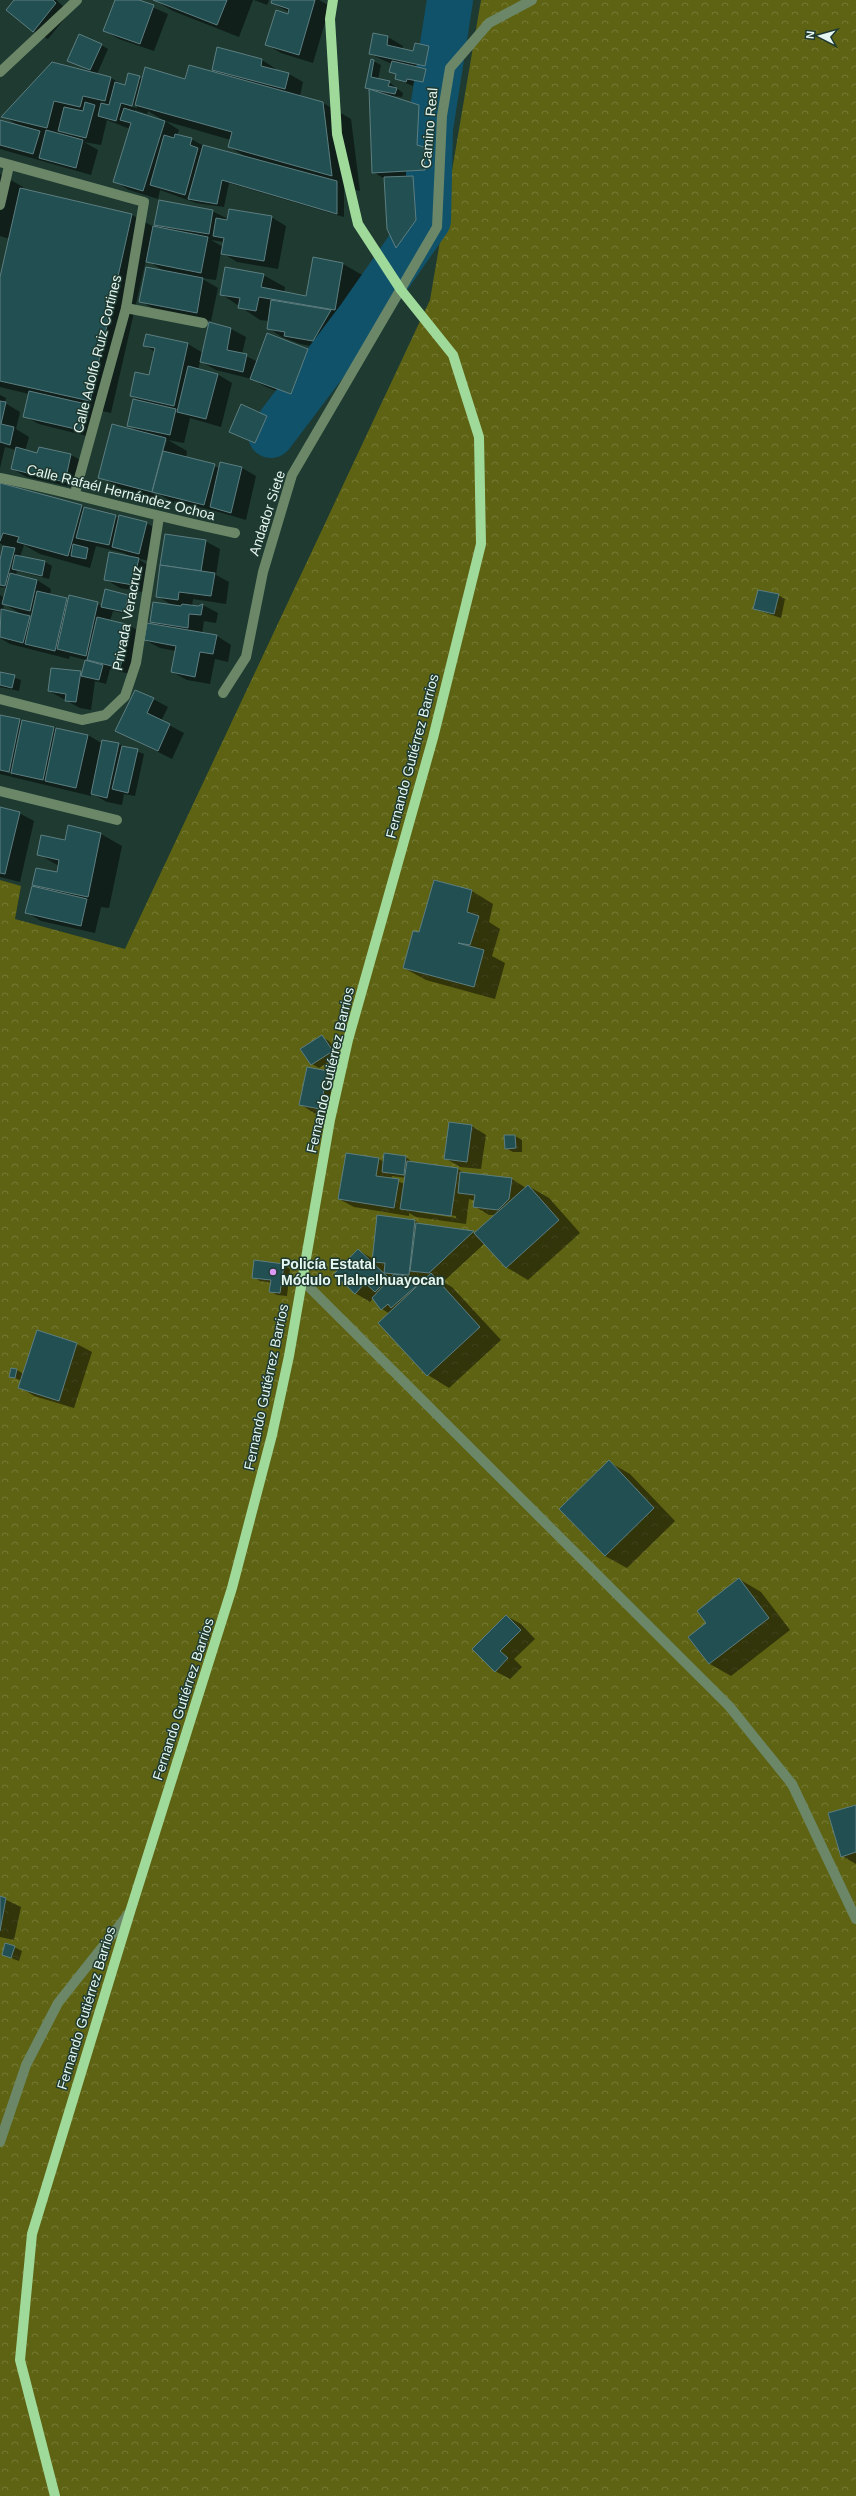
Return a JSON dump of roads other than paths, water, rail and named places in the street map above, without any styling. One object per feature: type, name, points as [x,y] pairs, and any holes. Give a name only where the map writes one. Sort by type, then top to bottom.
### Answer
[{"type":"main road","name":"Fernando Gutiérrez Barrios","points":[[55,2496],[20,2360],[32,2234],[130,1912],[232,1588],[272,1435],[303,1282],[330,1120],[348,1040],[433,738],[481,544],[479,437],[453,355],[402,290],[358,224],[337,134],[330,19],[333,0]]},
{"type":"street","points":[[0,72],[77,0]]},
{"type":"street","name":"Camino Real","points":[[402,290],[437,228],[442,116],[450,68],[489,23],[532,0]]},
{"type":"street","points":[[0,205],[5,164]]},
{"type":"street","name":"Calle Adolfo Ruiz Cortines","points":[[5,164],[144,202],[126,308],[75,493]]},
{"type":"street","name":"Andador Siete","points":[[223,693],[246,657],[263,572],[292,475],[402,290]]},
{"type":"street","points":[[126,308],[203,323]]},
{"type":"street","name":"Calle Rafaél Hernández Ochoa","points":[[0,478],[75,493],[159,518],[236,533]]},
{"type":"street","name":"Privada Veracruz","points":[[0,699],[82,720],[104,715],[124,696],[136,663],[159,518]]},
{"type":"street","points":[[0,791],[116,820]]},
{"type":"street","points":[[303,1282],[729,1706],[792,1784],[856,1919]]},
{"type":"street","points":[[0,2142],[26,2065],[58,2003],[130,1912]]},
{"type":"waterway","points":[[271,435],[361,316],[428,220],[430,129],[450,0]]},
{"type":"place","name":"Policía Estatal Módulo Tlalnelhuayocan","points":[[273,1272]]}]
